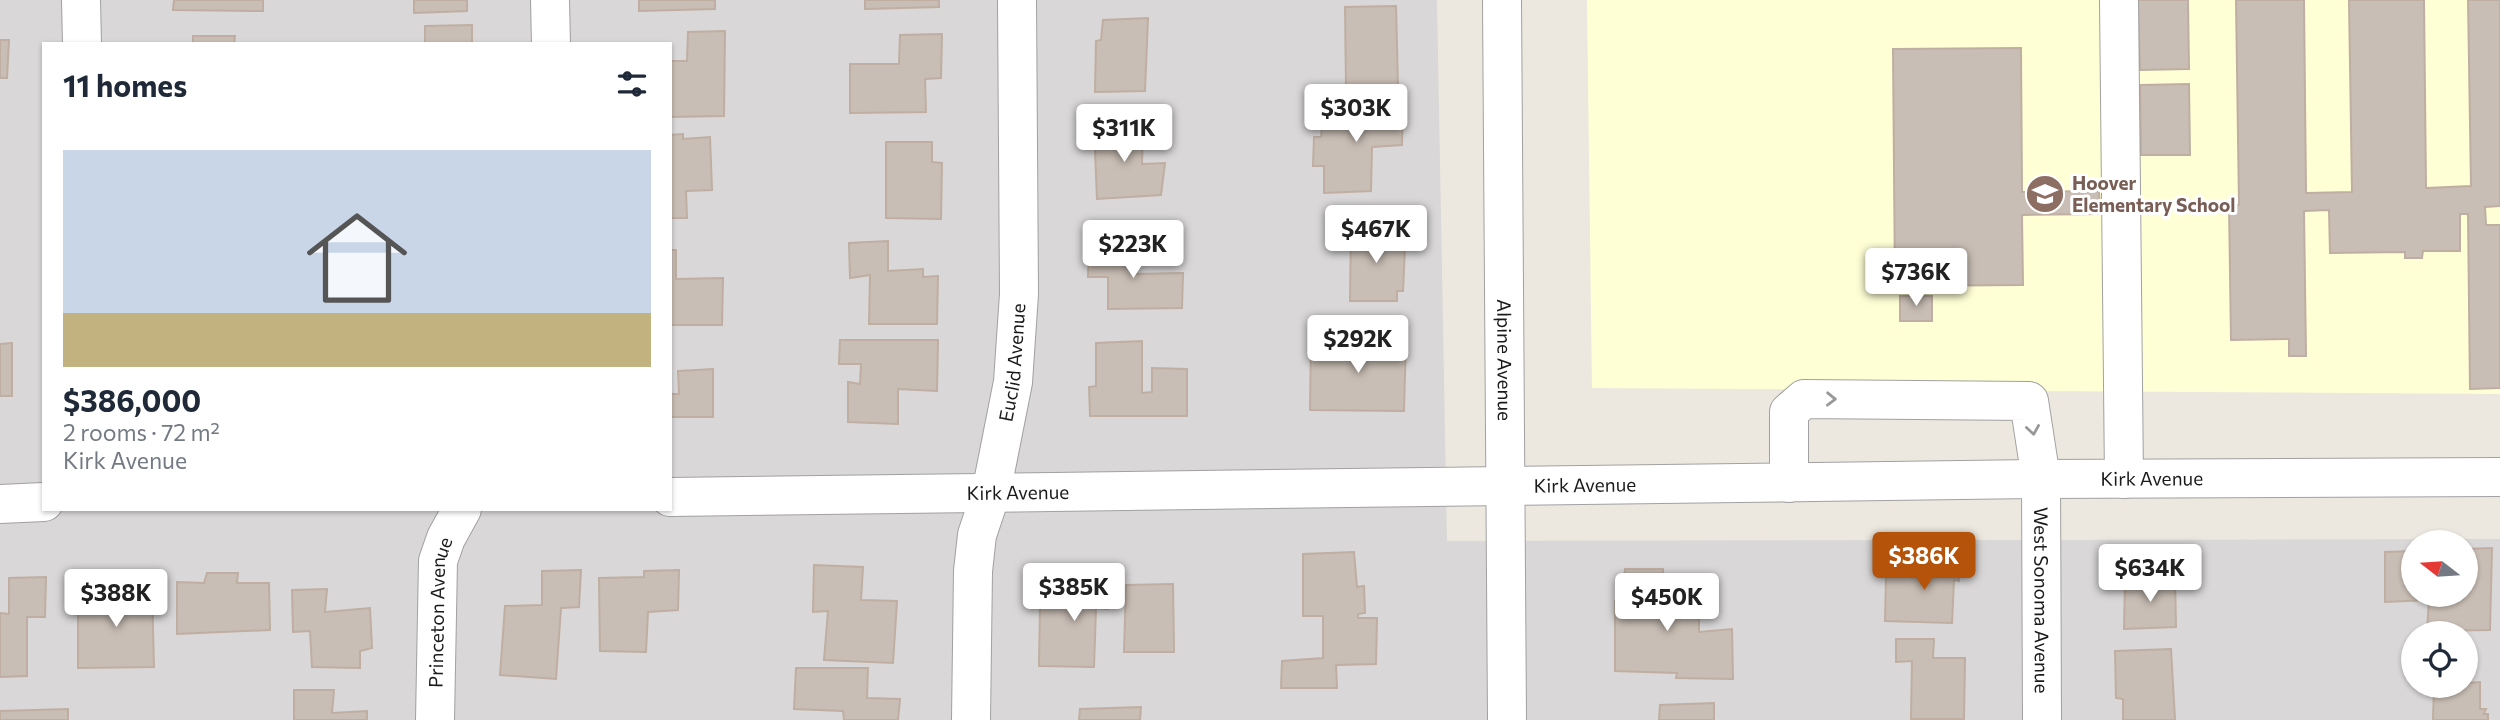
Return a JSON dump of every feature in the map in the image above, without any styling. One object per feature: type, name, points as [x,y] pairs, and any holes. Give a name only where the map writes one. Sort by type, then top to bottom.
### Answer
[{"type":"street","points":[[81,0],[82,42]]},
{"type":"street","points":[[550,0],[551,42]]},
{"type":"street","name":"Euclid Avenue","points":[[971,720],[973,571],[977,535],[991,493],[1013,382],[1018,294],[1017,0]]},
{"type":"street","name":"Alpine Avenue","points":[[1502,0],[1507,720]]},
{"type":"street","points":[[2119,0],[2124,479]]},
{"type":"street","name":"West Sonoma Avenue","points":[[1789,483],[1789,412],[1804,399],[2029,401],[2041,479],[2042,720]]},
{"type":"street","name":"Kirk Avenue","points":[[672,497],[2041,479],[2500,477]]},
{"type":"street","points":[[0,504],[42,502]]},
{"type":"street","name":"Princeton Avenue","points":[[435,720],[438,561],[446,538],[461,511]]},
{"type":"shaded area","points":[[0,0],[1437,0],[1447,541],[2401,539],[2401,607],[2478,607],[2478,539],[2500,539],[2500,720],[0,720]]},
{"type":"shaded area","name":"Hoover Elementary School","points":[[1587,0],[2500,0],[2500,394],[1592,388]]},
{"type":"building","points":[[174,0],[263,0],[263,11],[173,10]]},
{"type":"building","points":[[414,0],[467,0],[467,11],[414,13]]},
{"type":"building","points":[[639,0],[715,0],[715,9],[639,11]]},
{"type":"building","points":[[865,0],[939,0],[939,7],[865,9]]},
{"type":"building","points":[[2138,0],[2188,0],[2189,69],[2140,70]]},
{"type":"building","points":[[2236,0],[2304,0],[2306,193],[2352,192],[2349,0],[2424,0],[2426,188],[2471,186],[2468,0],[2500,0],[2500,206],[2485,207],[2486,225],[2500,225],[2500,388],[2470,389],[2468,214],[2460,214],[2460,251],[2423,251],[2422,258],[2405,258],[2405,252],[2330,253],[2329,210],[2304,211],[2306,356],[2289,356],[2289,339],[2231,340],[2229,204],[2239,205]]},
{"type":"building","points":[[1396,6],[1398,87],[1346,87],[1345,7]]},
{"type":"building","points":[[1148,18],[1145,91],[1095,92],[1096,41],[1101,40],[1103,20]]},
{"type":"building","points":[[472,25],[472,42],[425,42],[425,26]]},
{"type":"building","points":[[725,31],[724,116],[672,117],[672,61],[687,61],[688,32]]},
{"type":"building","points":[[942,34],[941,78],[925,79],[926,112],[850,113],[850,64],[899,64],[900,35]]},
{"type":"building","points":[[193,36],[235,36],[234,42],[193,42]]},
{"type":"building","points":[[0,40],[9,40],[7,78],[0,78]]},
{"type":"building","points":[[2021,48],[2022,192],[2099,191],[2100,214],[2022,215],[2023,285],[1895,286],[1893,49]]},
{"type":"building","points":[[2189,84],[2190,155],[2141,155],[2140,85]]},
{"type":"building","points":[[1403,101],[1402,145],[1372,147],[1371,191],[1324,193],[1324,166],[1313,166],[1314,137],[1321,137],[1323,112],[1359,113],[1360,103]]},
{"type":"building","points":[[1143,123],[1142,164],[1165,163],[1161,195],[1097,199],[1094,127]]},
{"type":"building","points":[[683,134],[683,139],[710,137],[712,190],[686,191],[687,218],[672,218],[672,135]]},
{"type":"building","points":[[886,142],[932,142],[932,162],[942,163],[941,219],[886,218]]},
{"type":"building","points":[[1398,227],[1396,249],[1405,248],[1403,291],[1397,291],[1397,301],[1350,301],[1351,230]]},
{"type":"building","points":[[888,241],[888,271],[923,269],[923,277],[938,276],[937,324],[869,324],[870,275],[850,278],[849,243]]},
{"type":"building","points":[[1089,243],[1133,243],[1135,274],[1183,273],[1182,308],[1108,309],[1108,277],[1088,277]]},
{"type":"building","points":[[672,250],[676,250],[676,279],[723,278],[722,325],[672,325]]},
{"type":"building","points":[[1900,296],[1932,296],[1932,321],[1900,321]]},
{"type":"building","points":[[1311,339],[1406,341],[1404,411],[1310,410]]},
{"type":"building","points":[[840,340],[938,340],[937,391],[898,389],[898,424],[848,422],[848,382],[860,384],[861,364],[839,364]]},
{"type":"building","points":[[1142,341],[1142,393],[1152,392],[1152,368],[1187,369],[1187,416],[1090,416],[1089,387],[1096,386],[1096,343]]},
{"type":"building","points":[[12,343],[12,396],[0,396],[0,344]]},
{"type":"building","points":[[713,369],[713,417],[672,417],[672,394],[679,394],[678,371]]},
{"type":"building","points":[[2492,548],[2490,630],[2478,630],[2478,621],[2428,621],[2429,607],[2478,607],[2478,549]]},
{"type":"building","points":[[2401,551],[2401,601],[2385,602],[2385,552]]},
{"type":"building","points":[[1354,552],[1357,587],[1364,586],[1365,613],[1358,614],[1358,618],[1377,618],[1376,664],[1336,665],[1337,688],[1281,688],[1282,661],[1323,658],[1323,616],[1303,616],[1303,554]]},
{"type":"building","points":[[1923,555],[1960,555],[1959,581],[1954,580],[1952,623],[1885,621],[1886,576],[1922,575]]},
{"type":"building","points":[[814,565],[863,567],[861,600],[897,601],[893,663],[824,660],[828,611],[813,612]]},
{"type":"building","points":[[1108,567],[1108,609],[1096,608],[1094,667],[1039,666],[1040,605],[1073,606],[1077,569]]},
{"type":"building","points":[[1625,569],[1663,569],[1663,596],[1699,595],[1699,632],[1732,629],[1733,679],[1676,678],[1677,673],[1615,671],[1615,601],[1624,599]]},
{"type":"building","points":[[581,570],[579,607],[561,608],[556,679],[500,675],[505,606],[542,605],[542,571]]},
{"type":"building","points":[[679,570],[678,610],[648,612],[646,652],[600,651],[599,578],[644,577],[644,571]]},
{"type":"building","points":[[207,573],[238,573],[237,583],[269,583],[270,630],[177,634],[177,582],[204,583]]},
{"type":"building","points":[[46,577],[45,617],[27,617],[27,676],[0,677],[0,613],[9,614],[9,578]]},
{"type":"building","points":[[2175,578],[2176,627],[2124,629],[2125,580]]},
{"type":"building","points":[[1173,584],[1174,652],[1124,652],[1126,585]]},
{"type":"building","points":[[152,589],[154,667],[78,668],[78,590]]},
{"type":"building","points":[[327,589],[325,612],[370,608],[372,648],[360,651],[360,668],[312,667],[310,631],[293,632],[292,590]]},
{"type":"building","points":[[1896,639],[1934,639],[1933,658],[1965,658],[1964,719],[1911,719],[1912,661],[1896,662]]},
{"type":"building","points":[[2171,649],[2175,720],[2123,720],[2123,699],[2116,698],[2115,651]]},
{"type":"building","points":[[796,668],[868,668],[867,698],[900,699],[898,720],[844,720],[843,711],[794,709]]},
{"type":"building","points":[[2478,682],[2480,709],[2486,709],[2484,714],[2488,714],[2488,720],[2433,720],[2434,698],[2478,698]]},
{"type":"building","points":[[294,690],[334,690],[332,713],[367,711],[367,720],[294,720]]},
{"type":"building","points":[[1714,703],[1714,720],[1659,720],[1660,705]]},
{"type":"building","points":[[1141,707],[1140,720],[1079,720],[1080,709]]},
{"type":"building","points":[[68,709],[68,720],[0,720],[0,711]]},
{"type":"place","name":"Hoover Elementary School","points":[[2045,194]]}]
